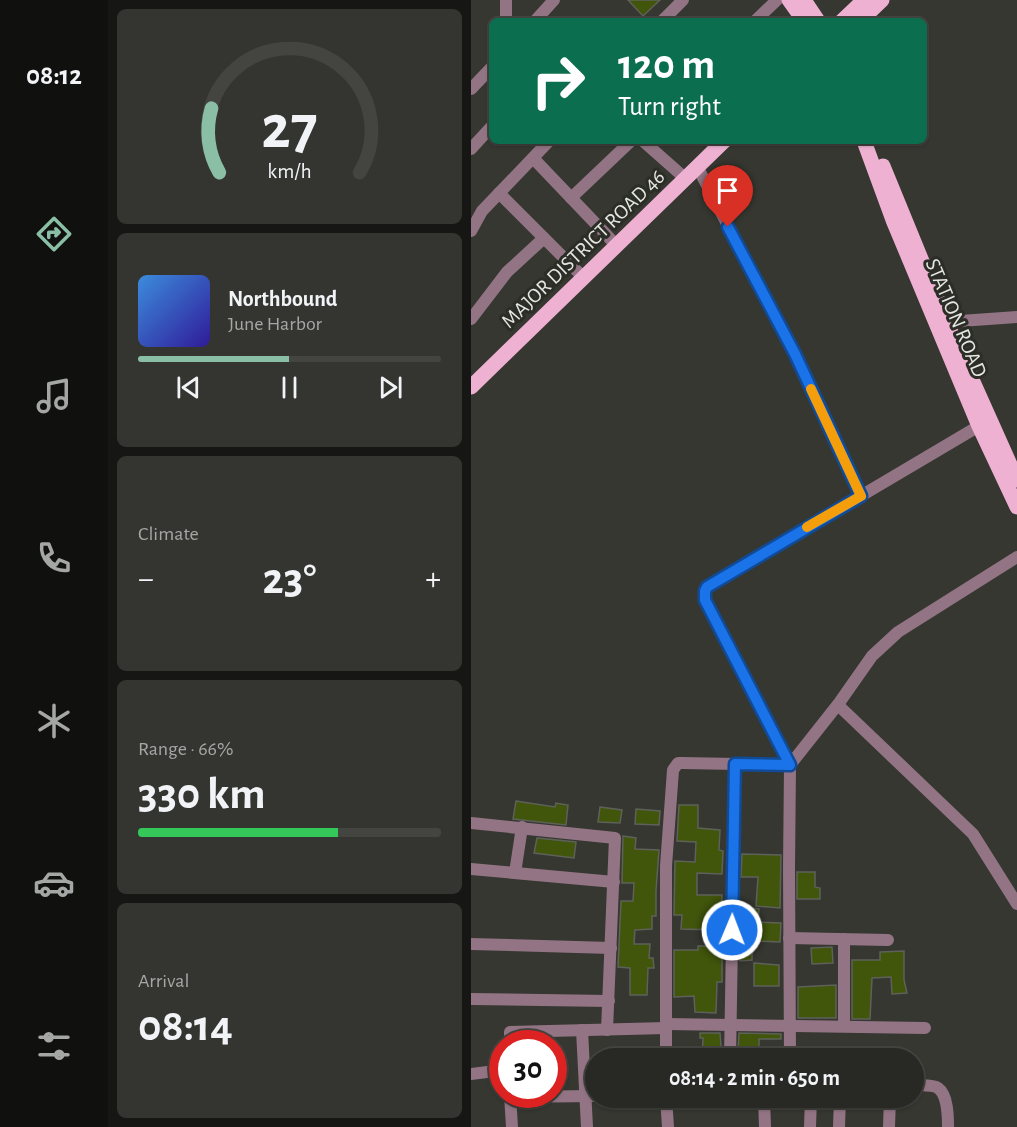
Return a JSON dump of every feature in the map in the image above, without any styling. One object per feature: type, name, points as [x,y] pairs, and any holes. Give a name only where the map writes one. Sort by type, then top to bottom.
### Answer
[{"type":"main road","points":[[789,0],[802,18]]},
{"type":"main road","points":[[804,0],[816,18]]},
{"type":"main road","points":[[845,18],[864,0]]},
{"type":"main road","points":[[862,18],[882,0]]},
{"type":"main road","name":"MAJOR DISTRICT ROAD 46","points":[[471,387],[721,144]]},
{"type":"main road","name":"STATION ROAD","points":[[865,144],[893,220],[979,426],[1017,507]]},
{"type":"main road","name":"STATION ROAD","points":[[874,144],[946,322],[1017,480]]},
{"type":"street","points":[[506,18],[507,0]]},
{"type":"street","points":[[538,18],[554,0]]},
{"type":"street","points":[[759,18],[777,0]]},
{"type":"street","points":[[664,18],[676,2]]},
{"type":"street","points":[[471,89],[489,70]]},
{"type":"street","points":[[471,149],[489,129]]},
{"type":"street","points":[[471,231],[475,215],[546,144]]},
{"type":"street","points":[[571,198],[628,144]]},
{"type":"street","points":[[646,144],[686,180]]},
{"type":"street","points":[[533,158],[617,246]]},
{"type":"street","points":[[698,168],[795,354],[861,496]]},
{"type":"street","points":[[499,193],[584,278]]},
{"type":"street","points":[[471,319],[507,272],[544,238]]},
{"type":"street","points":[[946,322],[1017,317]]},
{"type":"street","points":[[790,1048],[790,765],[705,600],[705,591],[707,587],[979,426]]},
{"type":"street","points":[[790,765],[838,705],[872,656],[898,632],[1017,557]]},
{"type":"street","points":[[838,705],[973,834],[1017,904]]},
{"type":"street","points":[[666,1048],[666,866],[673,770],[678,763],[790,765]]},
{"type":"street","points":[[731,1048],[735,764]]},
{"type":"street","points":[[471,823],[615,838],[607,1030]]},
{"type":"street","points":[[515,873],[522,827]]},
{"type":"street","points":[[471,869],[614,882]]},
{"type":"street","points":[[789,938],[888,940]]},
{"type":"street","points":[[844,939],[845,1026]]},
{"type":"street","points":[[471,944],[611,948]]},
{"type":"street","points":[[471,999],[609,1001]]},
{"type":"street","points":[[567,1030],[730,1024],[925,1028]]},
{"type":"street","points":[[582,1030],[585,1052]]},
{"type":"street","points":[[471,1074],[489,1072]]},
{"type":"street","points":[[924,1086],[935,1087],[942,1093],[948,1127]]},
{"type":"street","points":[[567,1096],[585,1096]]},
{"type":"street","points":[[510,1108],[511,1127]]},
{"type":"street","points":[[587,1127],[589,1108]]},
{"type":"street","points":[[667,1108],[668,1127]]},
{"type":"street","points":[[764,1108],[765,1127]]},
{"type":"street","points":[[810,1127],[811,1108]]},
{"type":"street","points":[[839,1127],[840,1108]]},
{"type":"street","points":[[889,1127],[890,1108]]},
{"type":"building","points":[[628,0],[660,0],[643,16]]},
{"type":"building","points":[[516,801],[555,807],[556,803],[568,805],[566,825],[513,819]]},
{"type":"building","points":[[679,805],[698,805],[698,828],[720,830],[719,850],[723,851],[722,874],[697,873],[697,895],[722,895],[722,917],[719,917],[718,930],[681,929],[682,915],[674,915],[675,861],[695,862],[696,842],[677,841]]},
{"type":"building","points":[[600,807],[622,810],[620,823],[598,822]]},
{"type":"building","points":[[636,809],[660,811],[659,825],[635,824]]},
{"type":"building","points":[[623,836],[636,838],[635,849],[659,850],[656,916],[652,916],[652,929],[635,930],[634,944],[650,944],[649,958],[653,958],[654,968],[648,968],[647,995],[630,995],[630,968],[618,967],[621,901],[633,901],[634,883],[622,883]]},
{"type":"building","points":[[537,838],[576,842],[574,858],[534,853]]},
{"type":"building","points":[[742,854],[781,855],[780,908],[756,906],[758,877],[741,877]]},
{"type":"building","points":[[797,872],[815,872],[815,887],[820,888],[820,899],[797,899]]},
{"type":"building","points":[[741,907],[759,909],[758,920],[741,919]]},
{"type":"building","points":[[754,922],[781,923],[780,942],[754,941]]},
{"type":"building","points":[[752,941],[752,960],[740,961],[740,942]]},
{"type":"building","points":[[698,946],[722,946],[722,982],[717,982],[716,1013],[695,1012],[694,996],[674,997],[674,950],[698,950]]},
{"type":"building","points":[[832,947],[833,963],[812,964],[811,948]]},
{"type":"building","points":[[904,951],[904,980],[907,993],[892,994],[891,977],[872,978],[870,1019],[852,1019],[852,960],[880,960],[880,952]]},
{"type":"building","points":[[754,963],[779,965],[779,986],[754,986]]},
{"type":"building","points":[[836,985],[836,1018],[798,1018],[798,987]]},
{"type":"building","points":[[700,1033],[720,1033],[721,1048],[703,1048],[703,1038],[700,1038]]},
{"type":"building","points":[[739,1033],[781,1034],[781,1039],[759,1039],[759,1048],[738,1048]]},
{"type":"slow traffic","points":[[807,527],[861,496],[811,389]]},
{"type":"route","points":[[728,227],[795,354],[861,496],[707,587],[705,591],[705,600],[790,765],[735,764],[732,930]]}]
